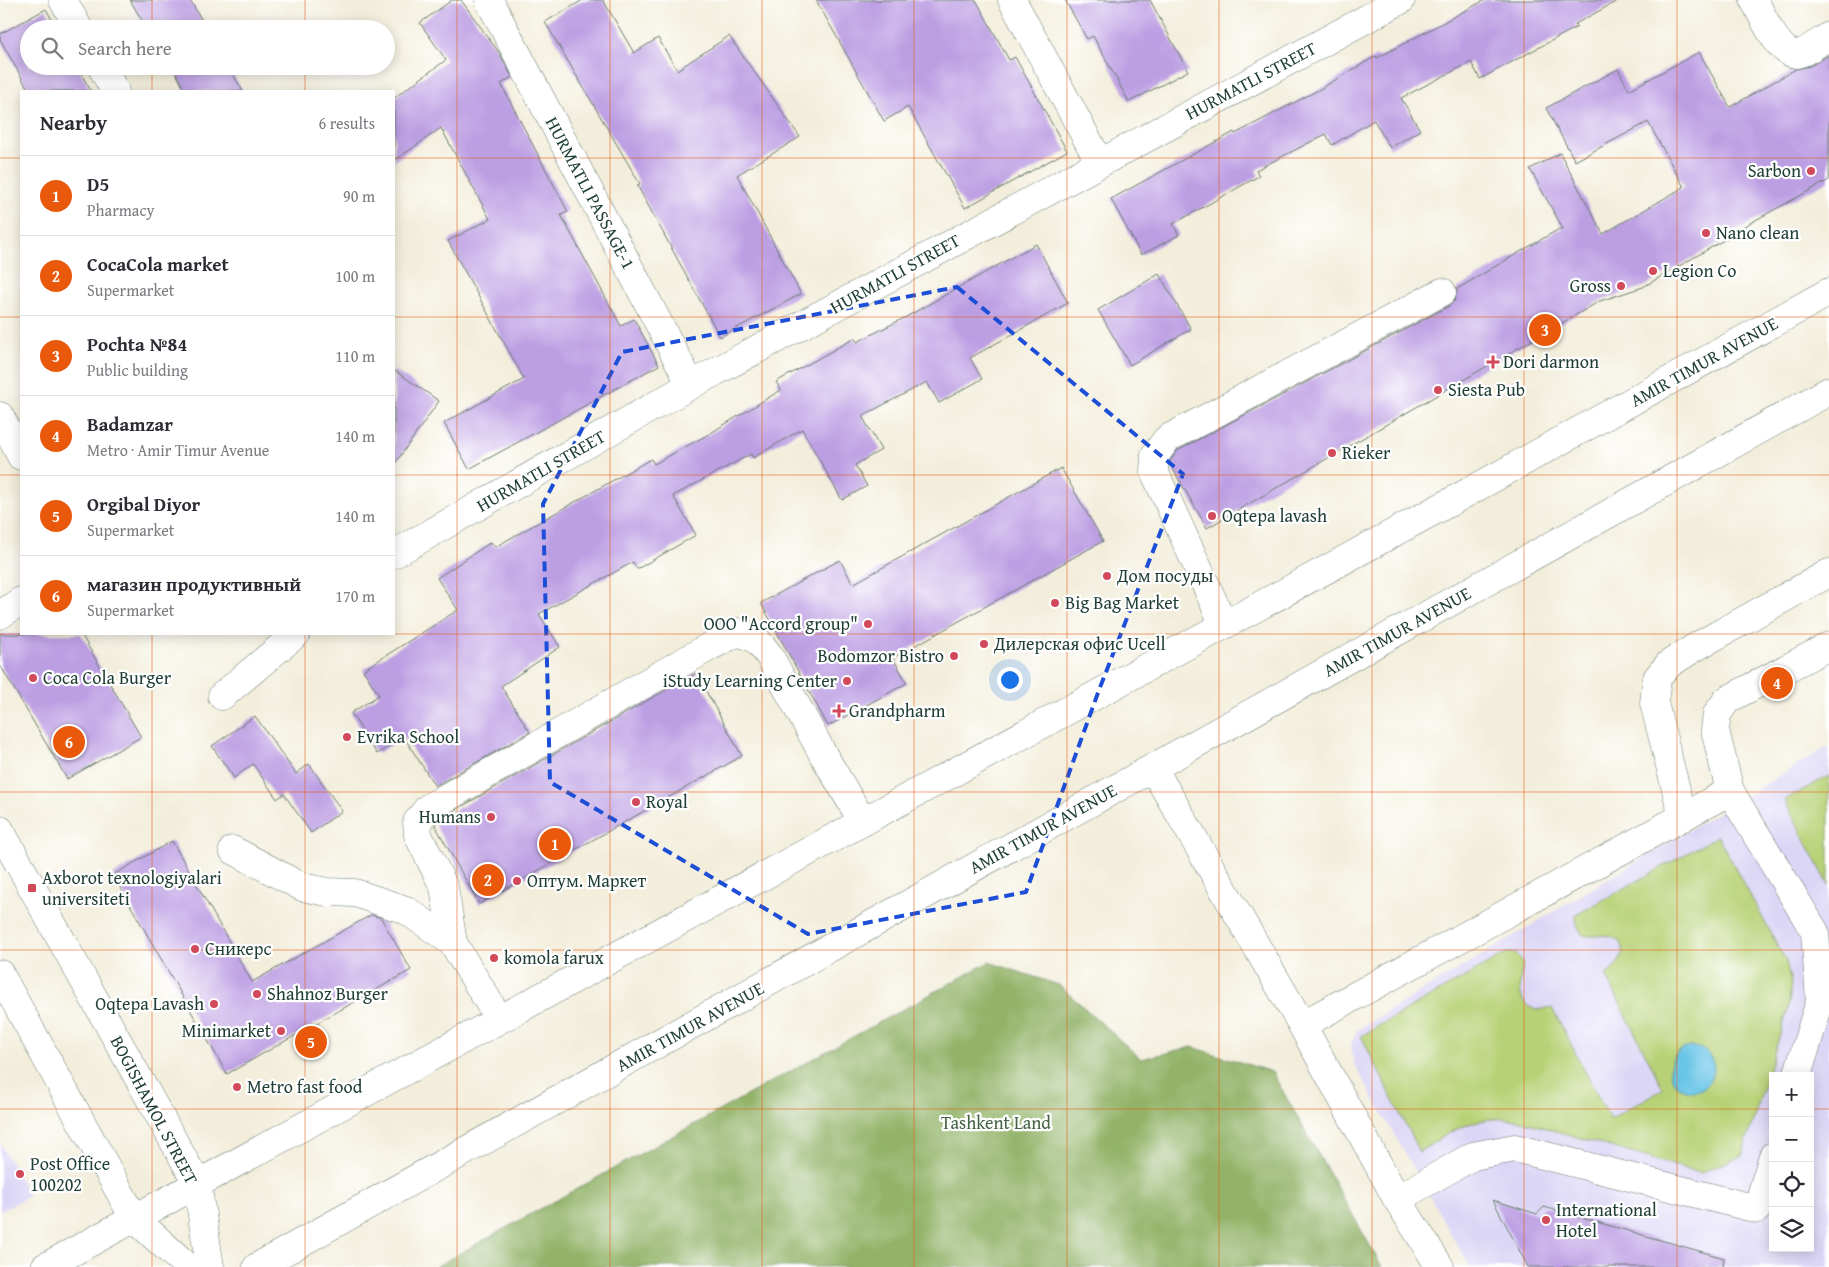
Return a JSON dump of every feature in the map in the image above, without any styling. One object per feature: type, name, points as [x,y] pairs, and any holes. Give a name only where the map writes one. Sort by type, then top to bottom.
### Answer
[{"type":"main road","points":[[63,0],[74,20]]},
{"type":"main road","name":"HURMATLI PASSAGE-1","points":[[489,0],[691,385]]},
{"type":"main road","points":[[1012,0],[1100,163]]},
{"type":"main road","name":"HURMATLI STREET","points":[[395,553],[691,385],[1401,0]]},
{"type":"main road","points":[[1754,0],[1780,46],[1790,53],[1799,54],[1829,36]]},
{"type":"main road","points":[[105,75],[114,90]]},
{"type":"main road","points":[[1224,625],[1154,471],[1155,455],[1167,439],[1442,292]]},
{"type":"main road","name":"AMIR TIMUR AVENUE","points":[[45,1267],[1454,500],[1829,292]]},
{"type":"main road","name":"AMIR TIMUR AVENUE","points":[[257,1267],[1829,391]]},
{"type":"main road","points":[[0,416],[20,454]]},
{"type":"main road","points":[[1683,817],[1654,703],[1657,678],[1669,664],[1694,648],[1829,573]]},
{"type":"main road","points":[[0,615],[20,603]]},
{"type":"main road","points":[[499,1019],[453,943],[444,887],[418,835],[417,822],[428,808],[708,647],[738,632],[756,639],[769,655],[824,756],[863,822]]},
{"type":"main road","points":[[222,696],[295,635]]},
{"type":"main road","points":[[1798,1072],[1820,1001],[1815,932],[1730,791],[1715,730],[1716,714],[1727,700],[1829,646]]},
{"type":"main road","points":[[1153,768],[1302,1025],[1398,1199],[1440,1267]]},
{"type":"main road","points":[[1302,1025],[1730,791]]},
{"type":"main road","name":"BOGISHAMOL STREET","points":[[0,830],[197,1184],[210,1267]]},
{"type":"main road","points":[[233,850],[302,887],[327,892],[356,893],[406,910],[453,943]]},
{"type":"main road","points":[[0,974],[134,1218],[188,1267]]},
{"type":"main road","points":[[1398,1199],[1473,1156],[1515,1148],[1756,1209],[1771,1162]]},
{"type":"highlighted area","points":[[957,287],[1183,474],[1099,690],[1026,892],[808,934],[550,782],[543,504],[622,352]]},
{"type":"shaded area","points":[[1829,746],[1829,1267],[1470,1267],[1354,1064],[1351,1045],[1357,1030]]},
{"type":"shaded area","points":[[0,1143],[29,1196],[0,1212]]},
{"type":"green space","points":[[1829,776],[1829,885],[1784,800]]},
{"type":"green space","points":[[1718,836],[1786,961],[1791,983],[1789,1006],[1742,1156],[1700,1173],[1518,1120],[1503,1119],[1489,1119],[1465,1126],[1419,1152],[1361,1036],[1507,953],[1516,954],[1523,962],[1520,990],[1525,1004],[1531,1008],[1552,1008],[1610,1119],[1663,1089],[1606,975],[1618,963],[1622,953],[1620,943],[1612,937],[1602,935],[1585,936],[1579,930],[1576,915]]},
{"type":"green space","name":"Tashkent Land","points":[[989,962],[1059,985],[1141,1059],[1192,1047],[1272,1072],[1382,1267],[435,1267]]},
{"type":"water","points":[[1692,1047],[1704,1051],[1710,1057],[1714,1069],[1710,1081],[1704,1087],[1692,1091],[1680,1087],[1674,1081],[1670,1069],[1674,1057],[1680,1051]]},
{"type":"building","points":[[130,0],[190,0],[202,20],[142,20]]},
{"type":"building","points":[[452,0],[461,0],[500,54],[512,77],[501,84],[568,212],[561,215],[621,326],[634,319],[659,365],[469,469],[444,423],[524,379],[448,241],[490,219],[441,128],[395,160],[395,97],[446,60],[420,23]]},
{"type":"building","points":[[583,0],[603,0],[634,53],[658,38],[677,70],[729,36],[800,137],[737,175],[801,294],[720,337],[637,185],[640,184],[545,22]]},
{"type":"building","points":[[816,0],[976,0],[1009,60],[1015,57],[1067,151],[965,208],[908,107],[884,121]]},
{"type":"building","points":[[1065,0],[1150,0],[1188,71],[1129,102],[1093,36],[1087,39]]},
{"type":"building","points":[[1485,0],[1619,0],[1575,24],[1577,27],[1480,79],[1471,62],[1401,98],[1420,130],[1390,148],[1374,120],[1332,145],[1326,134],[1256,170],[1259,176],[1173,224],[1179,235],[1141,255],[1111,199],[1234,132],[1235,134],[1320,89],[1376,56],[1377,58]]},
{"type":"building","points":[[46,9],[52,20],[26,20]]},
{"type":"building","points":[[20,23],[20,75],[0,39],[0,34]]},
{"type":"building","points":[[1699,52],[1730,107],[1796,69],[1810,66],[1829,55],[1829,180],[1728,235],[1729,237],[1643,287],[1600,301],[1207,528],[1170,464],[1177,451],[1449,306],[1455,300],[1457,289],[1559,229],[1563,229],[1530,169],[1560,153],[1603,234],[1684,187],[1648,122],[1575,161],[1546,108],[1618,69],[1629,90]]},
{"type":"building","points":[[20,75],[82,75],[90,90],[28,90]]},
{"type":"building","points":[[177,75],[233,75],[242,90],[184,90]]},
{"type":"building","points":[[1036,244],[1068,303],[970,358],[982,379],[939,403],[927,382],[862,416],[881,450],[855,465],[867,486],[842,500],[802,429],[753,458],[751,454],[673,496],[696,535],[637,569],[633,562],[539,614],[560,647],[501,686],[530,732],[435,786],[404,737],[377,754],[351,713],[379,695],[363,670],[458,610],[437,578],[491,542],[495,547],[651,459],[654,464],[709,434],[781,390],[776,382],[855,338],[857,342],[906,317]]},
{"type":"building","points":[[1159,274],[1191,329],[1130,365],[1098,310]]},
{"type":"building","points":[[395,371],[439,401],[395,464]]},
{"type":"building","points":[[1061,468],[1103,541],[893,658],[907,683],[828,726],[761,603],[840,560],[853,584]]},
{"type":"building","points":[[0,634],[82,635],[141,737],[67,779],[0,665]]},
{"type":"building","points":[[696,673],[742,756],[479,904],[435,825],[438,820]]},
{"type":"building","points":[[255,716],[296,774],[309,764],[342,811],[311,833],[284,794],[277,799],[253,764],[234,778],[212,746]]},
{"type":"building","points":[[172,841],[252,982],[371,915],[381,918],[411,970],[227,1074],[113,875]]},
{"type":"building","name":"International Hotel","points":[[1493,1200],[1537,1214],[1544,1207],[1724,1258],[1723,1267],[1528,1267]]},
{"type":"place","name":"Sarbon","points":[[1811,171]]},
{"type":"place","name":"Nano clean","points":[[1706,233]]},
{"type":"place","name":"Legion Co","points":[[1653,271]]},
{"type":"place","name":"Gross","points":[[1621,286]]},
{"type":"place","name":"Pochta №84","points":[[1545,330]]},
{"type":"place","name":"Dori darmon","points":[[1493,362]]},
{"type":"place","name":"Siesta Pub","points":[[1438,390]]},
{"type":"place","name":"Rieker","points":[[1332,453]]},
{"type":"place","name":"Oqtepa lavash","points":[[1212,516]]},
{"type":"place","name":"Дом посуды","points":[[1107,576]]},
{"type":"place","name":"Big Bag Market","points":[[1055,603]]},
{"type":"place","name":"OOO \"Accord group\"","points":[[868,624]]},
{"type":"place","name":"Дилерская офис Ucell","points":[[984,644]]},
{"type":"place","name":"Bodomzor Bistro","points":[[954,656]]},
{"type":"place","name":"Coca Cola Burger","points":[[33,678]]},
{"type":"place","name":"iStudy Learning Center","points":[[847,681]]},
{"type":"place","name":"Badamzar","points":[[1777,683]]},
{"type":"place","name":"Grandpharm","points":[[839,711]]},
{"type":"place","name":"Evrika School","points":[[347,737]]},
{"type":"place","name":"магазин продуктивный","points":[[69,742]]},
{"type":"place","name":"Royal","points":[[636,802]]},
{"type":"place","name":"Humans","points":[[491,817]]},
{"type":"place","name":"D5","points":[[555,844]]},
{"type":"place","name":"CocaCola market","points":[[488,880]]},
{"type":"place","name":"Оптум. Маркет","points":[[517,881]]},
{"type":"place","name":"Axborot texnologiyalari universiteti","points":[[32,888]]},
{"type":"place","name":"Сникерс","points":[[195,949]]},
{"type":"place","name":"komola farux","points":[[494,958]]},
{"type":"place","name":"Shahnoz Burger","points":[[257,994]]},
{"type":"place","name":"Oqtepa Lavash","points":[[214,1004]]},
{"type":"place","name":"Minimarket","points":[[281,1031]]},
{"type":"place","name":"Orgibal Diyor","points":[[311,1042]]},
{"type":"place","name":"Metro fast food","points":[[237,1087]]},
{"type":"place","name":"Post Office 100202","points":[[20,1174]]},
{"type":"place","name":"International Hotel","points":[[1546,1220]]}]
